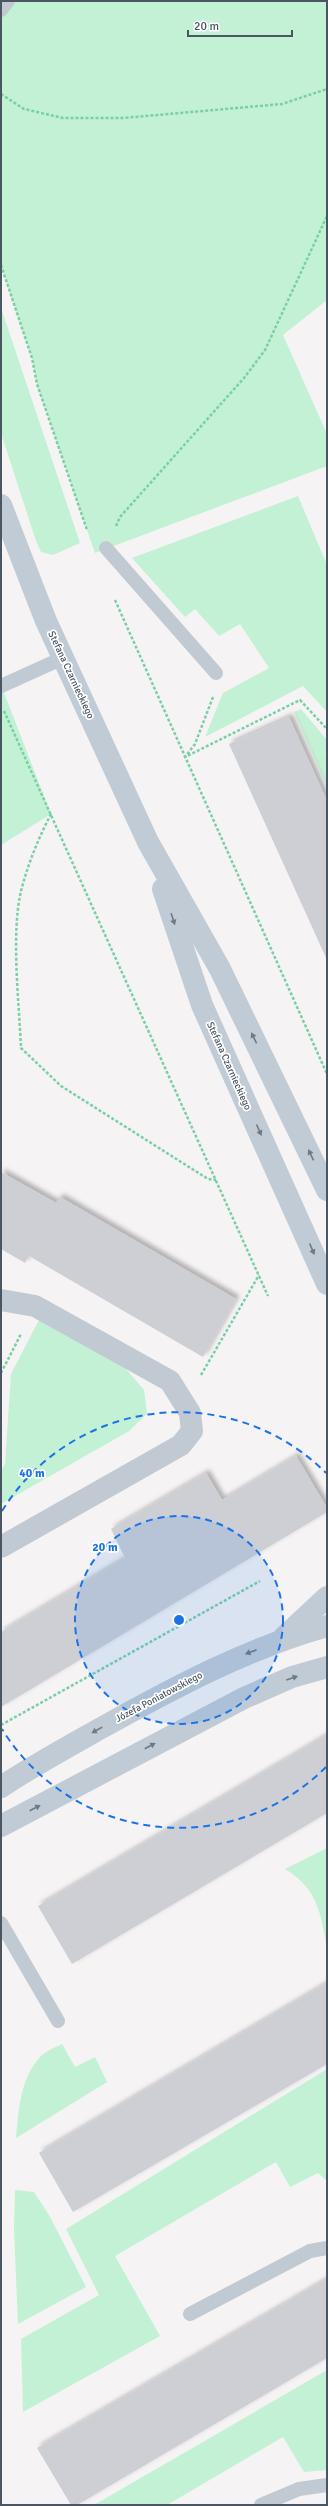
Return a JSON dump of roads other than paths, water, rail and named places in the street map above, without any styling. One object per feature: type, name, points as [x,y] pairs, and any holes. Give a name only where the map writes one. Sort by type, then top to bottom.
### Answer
[{"type":"street","name":"Stefana Czarnieckiego","points":[[1,505],[46,621],[148,842],[220,969],[327,1190]]},
{"type":"street","name":"Stefana Czarnieckiego","points":[[148,842],[202,1005],[327,1284]]},
{"type":"street","points":[[1,1300],[35,1306],[170,1380],[190,1413],[192,1431],[180,1445],[1,1547]]},
{"type":"street","points":[[281,1640],[327,1597]]},
{"type":"street","name":"Józefa Poniatowskiego","points":[[1,1787],[25,1770],[128,1713],[233,1659],[281,1640],[327,1626]]},
{"type":"street","points":[[1,1826],[244,1698],[292,1677],[327,1667]]},
{"type":"lane","points":[[1,10],[8,1]]},
{"type":"lane","points":[[106,548],[216,673]]},
{"type":"lane","points":[[1,686],[63,658]]},
{"type":"lane","points":[[1,1923],[58,2021]]},
{"type":"lane","points":[[190,2314],[310,2251],[327,2248]]},
{"type":"lane","points":[[261,2505],[299,2489],[327,2485]]}]
